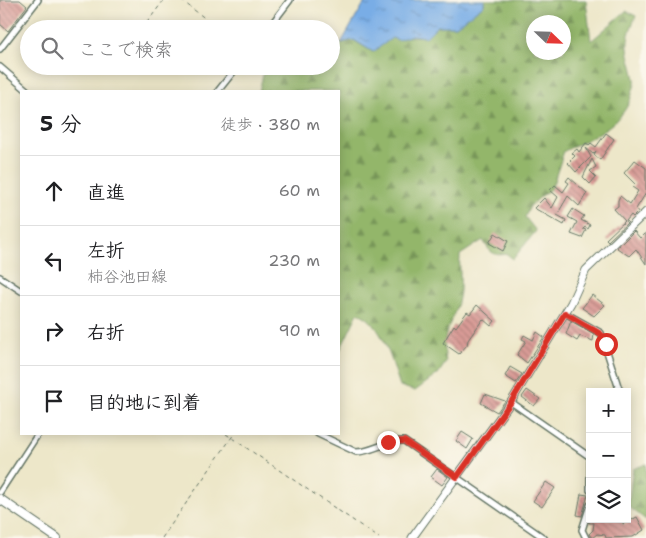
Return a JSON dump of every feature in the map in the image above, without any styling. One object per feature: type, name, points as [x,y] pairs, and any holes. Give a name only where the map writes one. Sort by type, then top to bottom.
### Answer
[{"type":"main road","points":[[412,538],[511,402],[565,313],[586,270],[646,212]]},
{"type":"main road","points":[[0,499],[57,538]]},
{"type":"street","points":[[22,20],[38,0]]},
{"type":"street","points":[[275,20],[290,0]]},
{"type":"street","points":[[0,49],[20,23]]},
{"type":"street","points":[[0,66],[27,90]]},
{"type":"street","points":[[219,90],[231,75]]},
{"type":"street","points":[[0,277],[20,290]]},
{"type":"street","points":[[565,313],[601,334],[619,388]]},
{"type":"street","points":[[511,402],[586,454]]},
{"type":"street","points":[[0,492],[37,435]]},
{"type":"street","points":[[320,435],[356,452],[362,452],[394,440],[404,441],[544,538]]},
{"type":"street","points":[[586,520],[582,530],[586,538]]},
{"type":"path","points":[[149,20],[164,0]]},
{"type":"path","points":[[181,0],[207,20]]},
{"type":"path","points":[[227,435],[379,538]]},
{"type":"path","points":[[162,538],[233,435]]},
{"type":"green space","points":[[484,0],[586,0],[591,41],[626,11],[636,16],[628,41],[635,83],[628,105],[614,122],[595,135],[564,151],[552,187],[530,206],[525,217],[536,231],[513,259],[507,254],[495,254],[487,247],[483,240],[460,255],[460,291],[456,310],[445,340],[446,362],[438,374],[415,391],[400,386],[390,355],[380,334],[367,318],[358,313],[340,350],[340,90],[259,90],[263,75],[340,75],[340,44],[353,40],[373,52],[392,37],[426,37],[437,26],[456,26],[484,5]]},
{"type":"green space","points":[[646,464],[646,520],[631,508],[633,469]]},
{"type":"water","points":[[366,0],[484,0],[484,5],[456,26],[437,26],[426,37],[412,35],[398,40],[392,38],[373,52],[354,40],[341,43]]},
{"type":"building","points":[[0,0],[20,0],[27,6],[8,31],[0,24]]},
{"type":"building","points":[[606,133],[614,139],[600,160],[594,155],[596,151],[593,154],[586,148],[591,157],[576,172],[568,163],[575,156],[572,153],[577,149],[579,152],[586,143],[589,145],[591,143],[596,147]]},
{"type":"building","points":[[592,159],[596,167],[590,171],[596,177],[590,184],[583,177]]},
{"type":"building","points":[[635,160],[646,168],[646,193],[636,209],[638,212],[633,217],[631,215],[626,221],[628,222],[608,241],[606,239],[625,221],[614,209],[618,206],[620,196],[630,204],[638,191],[632,187],[635,184],[624,173]]},
{"type":"building","points":[[569,177],[587,193],[579,206],[568,196],[557,215],[566,220],[564,225],[534,208],[544,198],[552,208],[558,197],[550,190],[555,185],[563,192],[569,183],[566,181]]},
{"type":"building","points":[[573,209],[584,216],[581,220],[590,225],[588,229],[585,227],[583,229],[586,230],[582,238],[571,234],[577,222],[568,217]]},
{"type":"building","points":[[634,231],[640,238],[646,232],[646,264],[636,249],[629,256],[617,248]]},
{"type":"building","points":[[495,233],[508,241],[503,251],[489,243]]},
{"type":"building","points":[[592,295],[605,305],[594,316],[582,308]]},
{"type":"building","points":[[477,305],[495,321],[491,326],[483,319],[468,340],[467,345],[459,354],[443,343],[454,325],[456,327],[467,312],[470,314]]},
{"type":"building","points":[[571,321],[594,334],[593,341],[580,336],[577,341],[566,334]]},
{"type":"building","points":[[537,332],[544,337],[527,363],[517,355],[526,341],[522,339],[524,335],[533,340]]},
{"type":"building","points":[[510,367],[522,374],[516,383],[505,376]]},
{"type":"building","points":[[527,390],[540,399],[534,406],[522,397]]},
{"type":"building","points":[[485,394],[505,401],[497,412],[481,403]]},
{"type":"building","points":[[462,432],[473,439],[467,449],[456,441]]},
{"type":"building","points":[[437,469],[448,477],[442,485],[431,477]]},
{"type":"building","points":[[546,482],[555,488],[542,507],[533,501]]},
{"type":"building","points":[[581,494],[586,495],[582,516],[577,515]]},
{"type":"building","points":[[637,517],[644,530],[633,537],[606,538],[605,535],[597,534],[592,538],[589,534],[593,530],[594,523],[623,524],[631,523],[631,520]]},
{"type":"route","points":[[388,442],[394,440],[404,441],[457,477],[511,402],[565,313],[601,334],[606,344]]}]
